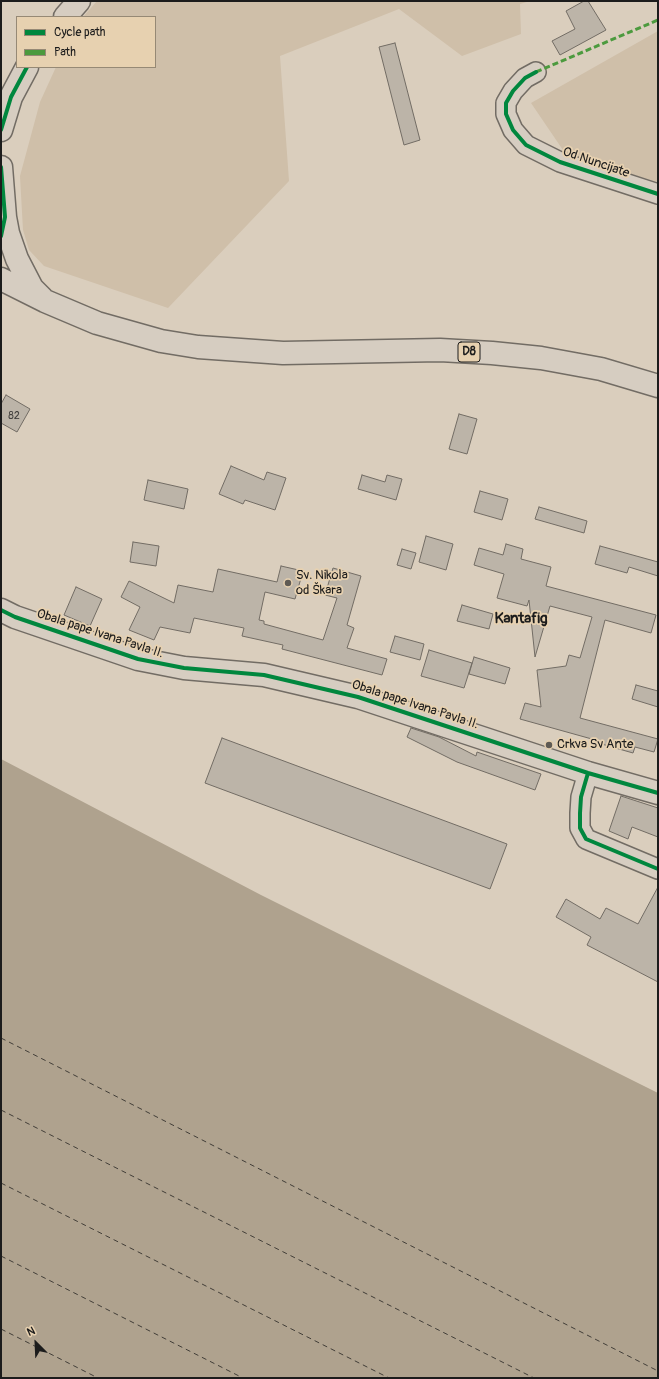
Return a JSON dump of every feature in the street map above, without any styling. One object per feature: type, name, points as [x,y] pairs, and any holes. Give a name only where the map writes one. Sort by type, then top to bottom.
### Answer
[{"type":"main road","points":[[66,16],[79,1]]},
{"type":"main road","points":[[1,130],[11,97],[26,68]]},
{"type":"main road","points":[[1,167],[3,226],[8,233],[17,260],[32,288],[45,301]]},
{"type":"main road","name":"D8","points":[[1,279],[45,301],[97,323],[130,334],[161,341],[198,347],[283,353],[440,350],[492,352],[541,358],[601,369],[658,386]]},
{"type":"main road","name":"Obala pape Ivana Pavla II.","points":[[1,610],[16,617],[138,659],[184,668],[264,675],[358,697],[588,773],[658,793]]},
{"type":"street","name":"Od Nuncijate","points":[[536,72],[525,78],[513,91],[506,103],[506,114],[513,130],[526,145],[560,162],[658,194]]},
{"type":"street","points":[[588,773],[581,797],[580,828],[586,839],[658,868]]},
{"type":"shaded area","points":[[97,1],[530,1],[520,4],[521,34],[462,56],[399,9],[280,56],[289,181],[168,308],[44,266],[29,250],[23,230],[20,176],[40,102],[56,68],[156,68],[156,16],[84,16]]},
{"type":"shaded area","points":[[658,31],[658,182],[567,156],[531,103]]},
{"type":"shaded area","points":[[1,759],[261,895],[658,1093],[658,1378],[1,1378]]},
{"type":"building","points":[[584,1],[588,1],[606,30],[560,55],[552,41],[575,29],[566,11]]},
{"type":"building","points":[[395,43],[420,140],[404,145],[379,47]]},
{"type":"building","points":[[6,395],[30,409],[17,432],[1,423],[1,404]]},
{"type":"building","points":[[459,414],[477,419],[467,454],[449,449]]},
{"type":"building","points":[[231,466],[264,480],[267,472],[286,478],[275,510],[245,500],[243,504],[219,494]]},
{"type":"building","points":[[362,475],[385,482],[387,475],[402,479],[396,500],[358,489]]},
{"type":"building","points":[[148,480],[188,489],[184,509],[144,500]]},
{"type":"building","points":[[480,491],[508,499],[502,520],[474,512]]},
{"type":"building","points":[[539,507],[587,521],[584,533],[535,519]]},
{"type":"building","points":[[426,536],[453,544],[446,570],[419,562]]},
{"type":"building","points":[[133,542],[159,546],[156,566],[130,562]]},
{"type":"building","points":[[506,544],[523,549],[521,559],[551,567],[546,586],[656,615],[651,633],[605,620],[580,718],[658,739],[654,752],[635,747],[633,753],[598,743],[599,741],[520,719],[525,703],[541,707],[537,670],[566,666],[569,655],[580,658],[592,617],[550,606],[535,657],[529,600],[527,606],[497,598],[504,574],[474,565],[479,548],[503,555]]},
{"type":"building","points":[[600,546],[658,562],[658,576],[629,567],[627,573],[595,564]]},
{"type":"building","points":[[402,549],[416,553],[411,569],[397,565]]},
{"type":"building","points":[[281,566],[303,571],[295,599],[265,592],[259,620],[264,621],[264,624],[323,640],[337,598],[325,595],[333,568],[361,576],[347,625],[354,628],[347,648],[387,659],[382,675],[282,649],[283,645],[242,636],[244,628],[194,618],[190,633],[160,627],[154,640],[129,630],[140,607],[121,597],[129,581],[174,603],[178,585],[213,592],[218,569],[277,582]]},
{"type":"building","points":[[76,587],[102,599],[90,626],[64,615]]},
{"type":"building","points":[[462,605],[493,614],[489,629],[457,621]]},
{"type":"building","points":[[395,636],[424,644],[420,660],[390,652]]},
{"type":"building","points":[[429,650],[472,663],[464,688],[421,676]]},
{"type":"building","points":[[474,657],[510,668],[505,684],[469,674]]},
{"type":"building","points":[[636,685],[658,691],[658,707],[632,699]]},
{"type":"building","points":[[411,728],[439,737],[476,756],[477,752],[541,774],[535,790],[457,762],[407,737]]},
{"type":"building","points":[[222,738],[507,844],[490,889],[205,783]]},
{"type":"building","points":[[621,796],[658,808],[658,837],[632,827],[628,839],[609,831]]},
{"type":"building","points":[[658,887],[658,982],[587,945],[591,937],[556,917],[566,899],[600,919],[606,908],[638,924]]},
{"type":"ferry route","points":[[1,1038],[658,1371]]},
{"type":"ferry route","points":[[1,1110],[534,1378]]},
{"type":"ferry route","points":[[1,1183],[389,1378]]},
{"type":"ferry route","points":[[1,1256],[243,1378]]},
{"type":"ferry route","points":[[1,1329],[98,1378]]},
{"type":"marked path","points":[[536,72],[658,20]]},
{"type":"cycle path","points":[[1,130],[11,97],[26,68]]},
{"type":"cycle path","points":[[536,72],[525,78],[513,91],[506,103],[506,114],[513,130],[526,145],[560,162],[658,194]]},
{"type":"cycle path","points":[[1,167],[5,217],[1,236]]},
{"type":"cycle path","points":[[1,610],[15,617],[138,659],[184,668],[264,675],[358,697],[588,773],[658,793]]},
{"type":"cycle path","points":[[588,773],[581,797],[580,813],[580,828],[586,839],[658,869]]},
{"type":"place","name":"Sv. Nikola od Škara","points":[[288,583]]},
{"type":"place","name":"Crkva Sv Ante","points":[[549,745]]},
{"type":"district","name":"Kantafig","points":[[521,619]]}]
